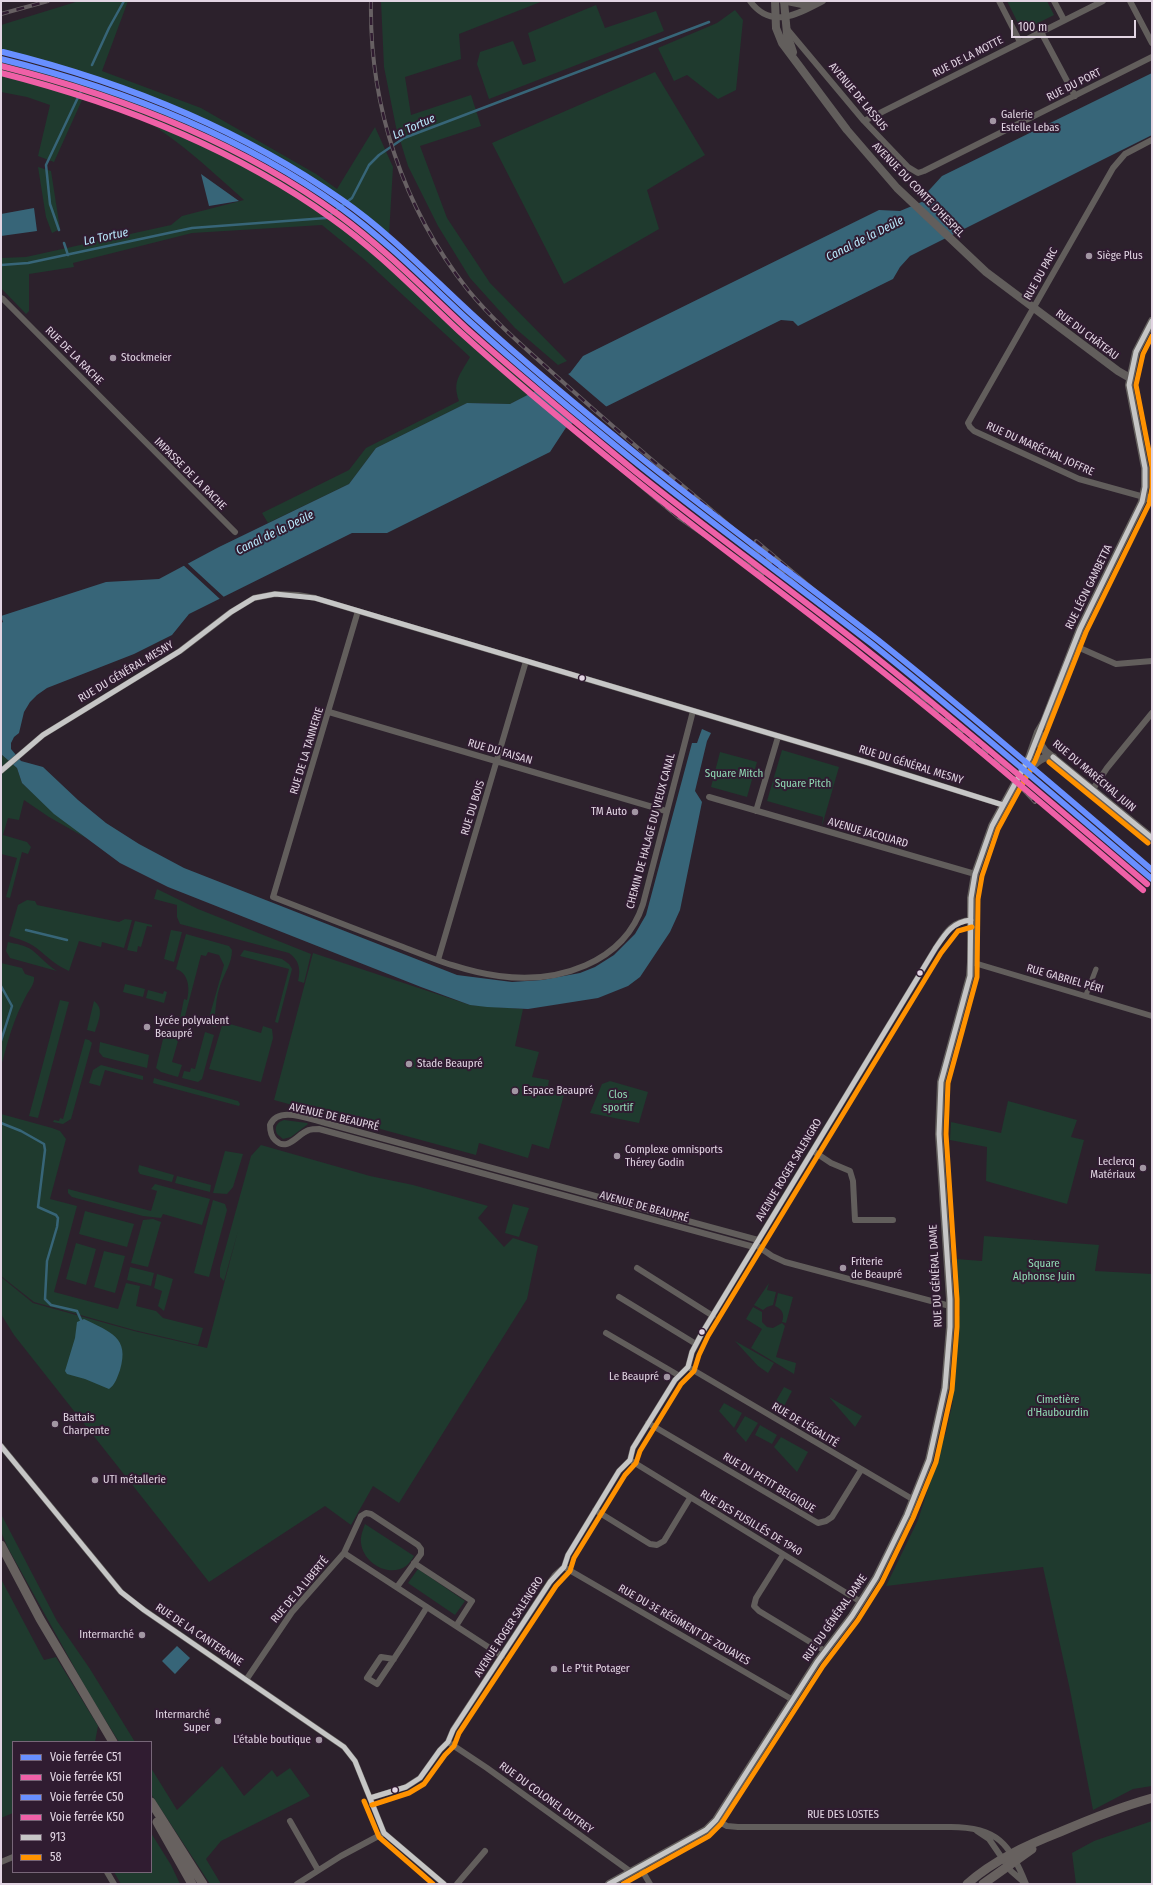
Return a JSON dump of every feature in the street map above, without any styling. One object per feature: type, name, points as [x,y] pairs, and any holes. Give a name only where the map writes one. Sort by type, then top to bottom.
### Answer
[{"type":"main road","points":[[1,1545],[40,1619],[112,1741]]},
{"type":"main road","points":[[967,1884],[1013,1856],[1062,1830],[1108,1812],[1152,1798]]},
{"type":"main road","points":[[152,1804],[203,1884]]},
{"type":"main road","points":[[152,1812],[192,1884]]},
{"type":"main road","points":[[983,1884],[1005,1862]]},
{"type":"street","points":[[750,1],[756,8],[775,17],[785,18],[794,16],[822,2]]},
{"type":"street","name":"AVENUE DU COMTE D'HESPEL","points":[[775,1],[777,33],[782,43],[847,130],[897,188],[986,272],[1033,309]]},
{"type":"street","points":[[783,1],[802,4],[822,2]]},
{"type":"street","name":"AVENUE DU COMTE D'HESPEL","points":[[783,1],[789,43],[803,70]]},
{"type":"street","points":[[999,1],[1020,42]]},
{"type":"street","points":[[1054,1],[1064,20]]},
{"type":"street","name":"RUE DE LA MOTTE","points":[[864,121],[1103,1]]},
{"type":"street","points":[[1130,1],[1152,43]]},
{"type":"street","name":"AVENUE DE LASSUS","points":[[786,29],[864,121],[908,167],[918,172]]},
{"type":"street","points":[[1041,32],[1075,96]]},
{"type":"street","name":"RUE DU PORT","points":[[918,172],[924,171],[1152,58]]},
{"type":"street","name":"RUE DU PARC","points":[[974,431],[969,426],[969,420],[1113,168],[1125,154],[1152,140]]},
{"type":"street","name":"RUE DE LA RACHE","points":[[1,298],[132,429]]},
{"type":"street","name":"RUE DU CHÂTEAU","points":[[1033,309],[1118,371],[1130,378]]},
{"type":"street","name":"RUE LÉON GAMBETTA","points":[[1008,796],[1029,758],[1073,645],[1148,498],[1149,475],[1143,456],[1130,396],[1130,378],[1136,352],[1152,321]]},
{"type":"street","name":"IMPASSE DE LA RACHE","points":[[132,429],[235,532]]},
{"type":"street","name":"RUE DU MARÉCHAL JOFFRE","points":[[974,431],[1079,479],[1148,498]]},
{"type":"street","name":"RUE DU GÉNÉRAL MESNY","points":[[1,771],[48,731],[180,651],[231,612],[254,598],[275,594],[298,595],[315,598],[940,784],[1003,805]]},
{"type":"street","name":"RUE DE LA TANNERIE","points":[[273,897],[358,611]]},
{"type":"street","points":[[1073,645],[1116,664],[1152,661]]},
{"type":"street","name":"RUE DU BOIS","points":[[438,960],[498,762],[526,661]]},
{"type":"street","name":"CHEMIN DE HALAGE DU VIEUX CANAL","points":[[273,897],[438,960],[486,974],[518,977],[567,972],[597,961],[614,948],[637,920],[661,837],[666,811],[693,711]]},
{"type":"street","name":"RUE DU FAISAN","points":[[329,712],[666,811]]},
{"type":"street","points":[[1093,789],[1107,768],[1152,713]]},
{"type":"street","name":"RUE DU MARÉCHAL JUIN","points":[[1044,722],[1040,736],[1040,744],[1053,757],[1152,838]]},
{"type":"street","points":[[756,811],[778,737]]},
{"type":"street","points":[[1008,796],[1040,760],[1046,757],[1053,757]]},
{"type":"street","name":"RUE DU GÉNÉRAL DAME","points":[[609,1884],[706,1830],[716,1820],[825,1651],[861,1602],[881,1569],[914,1500],[928,1466],[946,1381],[950,1306],[939,1145],[940,1098],[944,1070],[969,981],[971,962],[971,893],[975,874],[986,841],[1008,796]]},
{"type":"street","name":"AVENUE JACQUARD","points":[[709,797],[821,831],[975,874]]},
{"type":"street","name":"AVENUE ROGER SALENGRO","points":[[370,1798],[406,1787],[417,1780],[427,1770],[440,1750],[448,1742],[453,1730],[555,1575],[564,1567],[568,1555],[619,1471],[630,1460],[633,1448],[678,1375],[688,1367],[696,1344],[920,973],[948,931],[958,922],[971,920]]},
{"type":"street","name":"RUE GABRIEL PÉRI","points":[[971,962],[1152,1016]]},
{"type":"street","points":[[1086,996],[1096,969]]},
{"type":"street","name":"AVENUE DE BEAUPRÉ","points":[[285,1115],[322,1122],[756,1244],[319,1129],[308,1130],[292,1142],[282,1144],[276,1141],[272,1136],[270,1125],[275,1118],[285,1115]]},
{"type":"street","points":[[813,1151],[831,1163],[847,1170],[851,1174],[855,1220],[893,1220]]},
{"type":"street","points":[[756,1244],[780,1260],[950,1306]]},
{"type":"street","points":[[637,1268],[713,1316]]},
{"type":"street","points":[[618,1297],[696,1344]]},
{"type":"street","points":[[606,1333],[678,1375]]},
{"type":"street","name":"RUE DE L'ÉGALITÉ","points":[[688,1367],[914,1500]]},
{"type":"street","name":"RUE DU PETIT BELGIQUE","points":[[648,1423],[818,1523],[826,1521],[832,1517],[861,1470]]},
{"type":"street","name":"RUE DE LA CANTERAINE","points":[[1,1446],[121,1592],[246,1680],[344,1746],[355,1761],[384,1833]]},
{"type":"street","name":"RUE DES FUSILLÉS DE 1940","points":[[630,1460],[861,1602]]},
{"type":"street","points":[[595,1510],[650,1544],[657,1545],[664,1541],[690,1498]]},
{"type":"street","name":"RUE DE LA LIBERTÉ","points":[[246,1680],[292,1612],[344,1553],[360,1516],[368,1513],[420,1547],[421,1554],[414,1563]]},
{"type":"street","points":[[344,1553],[502,1656]]},
{"type":"street","points":[[783,1554],[754,1601],[754,1608],[825,1651]]},
{"type":"street","points":[[397,1587],[414,1563],[472,1601],[456,1626]]},
{"type":"street","name":"RUE DU 3E RÉGIMENT DE ZOUAVES","points":[[564,1567],[793,1700]]},
{"type":"street","points":[[394,1659],[381,1657],[367,1678],[377,1684],[394,1659],[428,1607]]},
{"type":"street","name":"RUE DU COLONEL DUTREY","points":[[448,1742],[487,1768],[630,1872]]},
{"type":"street","name":"RUE DES LOSTES","points":[[716,1820],[727,1826],[738,1827],[972,1828],[982,1830],[993,1835],[1013,1856]]},
{"type":"street","points":[[290,1821],[318,1870]]},
{"type":"street","points":[[972,1828],[989,1839],[1005,1862],[1026,1884]]},
{"type":"street","points":[[297,1884],[318,1870],[384,1833],[444,1884]]},
{"type":"street","points":[[457,1884],[485,1851]]},
{"type":"street","points":[[1013,1856],[1026,1884]]},
{"type":"street","points":[[1,1862],[12,1857]]},
{"type":"street","points":[[640,1867],[650,1884]]},
{"type":"street","points":[[108,1873],[114,1884]]},
{"type":"green space","points":[[79,1],[128,1],[102,71],[201,108],[316,174],[337,189],[375,127],[393,167],[389,235],[338,196],[306,174],[235,133],[159,99],[120,85],[81,72],[1,51],[1,25]]},
{"type":"green space","points":[[381,1],[543,1],[459,34],[461,59],[405,77],[411,115],[471,95],[481,126],[420,146],[447,218],[490,283],[567,361],[558,365],[515,328],[470,278],[438,226],[408,166],[396,127],[384,67]]},
{"type":"green space","points":[[1007,1],[1047,1],[1054,15],[1022,31]]},
{"type":"green space","points":[[596,5],[605,28],[656,11],[664,31],[489,99],[477,64],[480,52],[513,41],[523,65],[536,61],[528,33]]},
{"type":"green space","points":[[735,10],[743,20],[736,90],[718,99],[687,75],[674,81],[658,48],[717,23]]},
{"type":"green space","points":[[1,62],[61,77],[168,116],[229,144],[301,186],[382,243],[381,245],[469,328],[539,389],[510,404],[467,403],[376,448],[349,484],[268,523],[262,513],[349,470],[366,448],[459,401],[456,388],[458,378],[470,357],[366,261],[322,225],[192,233],[73,263],[74,267],[29,274],[29,311],[26,314],[1,288],[1,258],[26,257],[171,225],[182,216],[244,200],[200,161],[152,125],[135,115],[100,103],[82,100],[54,162],[38,156],[50,105],[27,97],[1,92]]},
{"type":"green space","points":[[655,72],[705,155],[647,190],[659,229],[564,284],[492,143]]},
{"type":"green space","points":[[38,167],[51,171],[60,229],[52,233],[46,217]]},
{"type":"green space","name":"Square Pitch","points":[[782,750],[839,767],[822,826],[823,817],[767,801]]},
{"type":"green space","name":"Square Mitch","points":[[720,752],[757,762],[747,797],[711,787]]},
{"type":"green space","points":[[1,754],[17,768],[22,783],[54,813],[86,838],[49,817],[24,800],[19,820],[8,818],[3,835],[27,842],[31,847],[28,854],[22,852],[10,898],[6,897],[17,858],[1,854]]},
{"type":"green space","points":[[157,889],[198,909],[311,954],[304,983],[298,981],[298,965],[289,953],[180,924],[177,917],[177,905],[154,899]]},
{"type":"green space","points":[[27,900],[35,901],[37,905],[119,922],[125,919],[132,920],[124,948],[102,942],[101,947],[79,941],[69,971],[64,969],[32,945],[9,936],[18,905]]},
{"type":"green space","points":[[135,921],[152,925],[152,927],[147,926],[141,947],[138,946],[137,952],[127,950]]},
{"type":"green space","points":[[171,930],[182,932],[174,962],[164,959]]},
{"type":"green space","points":[[186,934],[229,946],[232,950],[232,955],[218,994],[214,1021],[218,1022],[216,1027],[207,1025],[224,965],[219,955],[208,952],[206,956],[201,955],[183,1024],[179,1023],[184,999],[187,1000],[188,982],[184,974],[176,969]]},
{"type":"green space","points":[[8,942],[29,948],[57,971],[10,958],[6,951]]},
{"type":"green space","points":[[244,950],[282,959],[289,964],[292,969],[278,1023],[275,1022],[289,969],[240,956]]},
{"type":"green space","name":"Stade Beaupré","points":[[313,953],[470,1005],[523,1009],[515,1046],[539,1052],[532,1077],[549,1080],[548,1086],[565,1091],[549,1149],[532,1144],[528,1158],[479,1143],[476,1155],[274,1100]]},
{"type":"green space","points":[[1,963],[22,968],[25,974],[34,977],[34,980],[33,985],[26,996],[14,1022],[1,1067]]},
{"type":"green space","points":[[125,984],[145,989],[143,997],[123,992]]},
{"type":"green space","points":[[148,990],[163,994],[164,991],[167,992],[164,1003],[146,998]]},
{"type":"green space","points":[[60,1000],[69,1002],[38,1118],[29,1116]]},
{"type":"green space","points":[[94,1001],[100,1011],[95,1032],[87,1030]]},
{"type":"green space","points":[[223,1022],[261,1033],[263,1026],[272,1029],[273,1038],[261,1082],[209,1069]]},
{"type":"green space","points":[[166,1031],[180,1034],[172,1062],[182,1065],[178,1077],[161,1072],[156,1068]]},
{"type":"green space","points":[[205,1032],[214,1035],[202,1079],[198,1082],[182,1078],[184,1071],[190,1072],[191,1068],[195,1069]]},
{"type":"green space","points":[[85,1039],[92,1043],[71,1119],[63,1124],[53,1122],[54,1120],[59,1121],[60,1118],[63,1119]]},
{"type":"green space","points":[[100,1042],[149,1055],[147,1068],[103,1057],[99,1052]]},
{"type":"green space","points":[[101,1065],[143,1076],[143,1080],[105,1070],[100,1086],[89,1083],[93,1070]]},
{"type":"green space","points":[[154,1078],[238,1101],[240,1104],[239,1106],[153,1083]]},
{"type":"green space","name":"Clos sportif","points":[[610,1081],[648,1092],[639,1123],[590,1113],[602,1084]]},
{"type":"green space","points":[[1008,1101],[1077,1120],[1071,1137],[1084,1140],[1067,1204],[986,1181],[987,1147],[950,1140],[951,1122],[1001,1133]]},
{"type":"green space","points":[[1,1114],[60,1131],[66,1139],[50,1199],[77,1206],[54,1292],[118,1309],[126,1283],[140,1286],[136,1306],[156,1311],[163,1318],[203,1328],[198,1345],[134,1330],[34,1302],[1,1276]]},
{"type":"green space","points":[[284,1120],[308,1124],[291,1137],[283,1139],[277,1134],[276,1127],[278,1123]]},
{"type":"green space","points":[[261,1145],[370,1176],[413,1185],[488,1206],[478,1218],[504,1247],[513,1238],[538,1246],[527,1299],[399,1503],[373,1486],[351,1525],[325,1506],[209,1582],[14,1335],[1,1314],[1,1277],[33,1303],[134,1331],[207,1348],[238,1231],[224,1281],[220,1277],[220,1268],[251,1156]]},
{"type":"green space","points":[[225,1151],[243,1154],[233,1187],[227,1194],[213,1193]]},
{"type":"green space","points":[[139,1165],[174,1175],[172,1182],[140,1174],[138,1171]]},
{"type":"green space","points":[[177,1176],[211,1185],[210,1192],[175,1183]]},
{"type":"green space","points":[[155,1184],[210,1199],[202,1225],[163,1214],[161,1218],[143,1216],[72,1197],[68,1193],[68,1189],[151,1211],[157,1191],[151,1189]]},
{"type":"green space","points":[[213,1200],[225,1204],[227,1210],[209,1277],[194,1273]]},
{"type":"green space","points":[[513,1204],[529,1208],[519,1237],[505,1233]]},
{"type":"green space","points":[[85,1211],[134,1224],[127,1247],[79,1234]]},
{"type":"green space","points":[[153,1219],[161,1222],[148,1267],[131,1263],[143,1220]]},
{"type":"green space","name":"Cimetière d'Haubourdin","points":[[984,1236],[1099,1245],[1095,1271],[1152,1274],[1152,1786],[1133,1789],[1093,1810],[1070,1690],[1043,1567],[886,1586],[918,1520],[937,1461],[943,1436],[945,1436],[953,1401],[951,1400],[957,1316],[960,1316],[956,1259],[982,1261]]},
{"type":"green space","points":[[76,1243],[96,1249],[86,1285],[66,1279]]},
{"type":"green space","points":[[104,1251],[125,1256],[115,1293],[94,1287]]},
{"type":"green space","points":[[130,1267],[154,1273],[151,1286],[127,1280]]},
{"type":"green space","points":[[157,1274],[173,1279],[164,1311],[158,1306],[162,1291],[154,1288]]},
{"type":"green space","points":[[769,1283],[767,1290],[776,1292],[773,1305],[763,1310],[754,1305]]},
{"type":"green space","points":[[778,1293],[793,1297],[786,1323],[782,1322],[782,1312],[775,1306]]},
{"type":"green space","points":[[753,1307],[762,1312],[762,1322],[767,1327],[773,1328],[782,1323],[785,1326],[776,1357],[796,1363],[794,1374],[751,1348],[762,1329],[746,1319]]},
{"type":"green space","points":[[735,1341],[774,1363],[768,1373],[758,1366]]},
{"type":"green space","points":[[784,1387],[792,1391],[781,1412],[773,1406]]},
{"type":"green space","points":[[829,1397],[862,1416],[855,1427]]},
{"type":"green space","points":[[724,1403],[742,1413],[734,1428],[719,1411]]},
{"type":"green space","points":[[745,1416],[758,1423],[746,1442],[736,1431]]},
{"type":"green space","points":[[760,1425],[777,1435],[772,1444],[755,1435]]},
{"type":"green space","points":[[781,1437],[808,1452],[797,1472],[774,1447]]},
{"type":"green space","points":[[1,1514],[57,1621],[90,1669],[134,1741],[118,1741],[88,1692],[8,1548],[1,1532]]},
{"type":"green space","points":[[365,1524],[414,1556],[409,1564],[399,1569],[385,1569],[378,1566],[366,1557],[361,1543],[361,1536]]},
{"type":"green space","points":[[418,1569],[465,1601],[455,1615],[408,1583]]},
{"type":"green space","points":[[1,1579],[44,1660],[56,1657],[98,1726],[95,1741],[12,1741],[12,1813],[1,1818]]},
{"type":"green space","points":[[222,1766],[244,1796],[272,1770],[277,1777],[290,1768],[310,1796],[221,1841],[206,1859],[221,1884],[210,1884],[152,1796],[152,1770],[177,1810]]},
{"type":"green space","points":[[1152,1821],[1152,1884],[1076,1884],[1072,1853],[1094,1841]]},
{"type":"green space","points":[[152,1835],[171,1865],[180,1884],[121,1884],[115,1873],[152,1873]]},
{"type":"water","name":"Canal de la Deûle","points":[[1152,73],[1152,135],[910,256],[900,267],[893,279],[798,326],[793,321],[781,320],[567,426],[550,452],[387,533],[352,533],[189,614],[172,635],[134,654],[47,688],[30,702],[24,712],[19,733],[14,737],[11,743],[11,749],[21,761],[43,767],[78,800],[106,823],[139,844],[184,868],[457,975],[512,982],[542,980],[580,973],[595,967],[614,955],[635,934],[646,915],[692,743],[697,743],[702,729],[711,733],[707,741],[695,791],[702,802],[680,910],[670,932],[640,977],[628,986],[598,998],[528,1009],[470,1005],[421,987],[168,887],[120,863],[54,814],[22,783],[17,768],[1,754],[1,623],[3,622],[1,616],[106,582],[159,579],[219,547],[349,484],[376,448],[467,403],[510,404],[570,373],[583,356],[879,210],[900,211],[924,201],[922,198],[942,176]]},
{"type":"water","points":[[201,174],[239,201],[209,206]]},
{"type":"water","points":[[34,208],[37,231],[1,236],[1,214]]},
{"type":"water","points":[[84,1319],[109,1332],[116,1337],[120,1343],[122,1359],[120,1370],[117,1378],[109,1389],[85,1379],[67,1374],[65,1371],[75,1338],[77,1322]]},
{"type":"water","points":[[177,1646],[190,1658],[175,1674],[162,1661]]},
{"type":"pier","points":[[567,373],[608,408],[579,422],[538,387]]},
{"type":"pier","points":[[186,562],[225,598],[221,600],[182,564]]},
{"type":"waterway","points":[[92,65],[109,28],[124,1]]},
{"type":"waterway","name":"La Tortue","points":[[1,265],[28,263],[192,228],[326,218],[352,198],[369,165],[379,155],[404,138],[709,22]]},
{"type":"waterway","points":[[59,230],[50,204],[46,165],[81,91]]},
{"type":"waterway","points":[[64,243],[68,255]]},
{"type":"waterway","points":[[26,930],[67,940]]},
{"type":"waterway","points":[[1,986],[12,1006],[1,1041]]},
{"type":"waterway","points":[[1,1123],[21,1131],[44,1144],[45,1150],[38,1207],[56,1215],[58,1218],[57,1227],[47,1261],[45,1299],[51,1305],[77,1311],[81,1320]]},
{"type":"railway","points":[[1,14],[48,1]]},
{"type":"railway","points":[[371,1],[372,40],[376,78],[384,117],[394,154],[408,190],[425,225],[445,258],[468,290],[504,329],[524,347],[631,442],[820,605]]},
{"type":"railway","points":[[586,440],[678,517],[762,575]]},
{"type":"railway","points":[[756,541],[820,595]]},
{"type":"railway","points":[[803,601],[821,613],[885,665],[998,763],[1035,802]]},
{"type":"rail line","name":"C50","points":[[3,52],[93,78],[179,110],[221,129],[263,151],[303,174],[342,200],[377,227],[497,337],[581,409],[674,484],[913,668],[1152,870]]},
{"type":"rail line","name":"C51","points":[[1,59],[91,85],[178,117],[261,157],[340,207],[390,248],[490,340],[574,412],[668,488],[872,644],[1013,760],[1152,879]]},
{"type":"rail line","name":"K51","points":[[1,66],[90,92],[177,124],[219,143],[260,165],[339,215],[389,256],[467,329],[593,437],[665,495],[839,628],[939,708],[1147,884]]},
{"type":"rail line","name":"K50","points":[[1,73],[88,98],[173,130],[254,170],[331,218],[381,258],[480,350],[564,422],[657,497],[835,634],[935,714],[1143,890]]},
{"type":"transit line","name":"913","points":[[609,1884],[706,1830],[716,1820],[817,1662],[852,1616],[876,1578],[907,1515],[929,1460],[945,1388],[950,1327],[950,1299],[939,1134],[941,1082],[970,976],[971,898],[975,874],[992,826],[1029,758],[1080,629],[1142,502],[1145,487],[1145,468],[1129,385],[1136,352],[1152,321]]},
{"type":"transit line","name":"58","points":[[623,1884],[709,1836],[721,1824],[823,1666],[858,1620],[882,1582],[913,1518],[936,1462],[952,1390],[957,1327],[957,1299],[946,1134],[948,1083],[977,977],[978,899],[982,876],[998,829],[1035,761],[1086,632],[1149,504],[1152,488],[1152,467],[1136,385],[1143,354],[1152,336]]},
{"type":"transit line","name":"913","points":[[1,771],[43,735],[180,651],[231,612],[254,598],[275,594],[315,598],[869,763],[1003,805]]},
{"type":"transit line","name":"913","points":[[1053,757],[1152,838]]},
{"type":"transit line","name":"58","points":[[1049,762],[1148,843]]},
{"type":"transit line","name":"913","points":[[370,1798],[406,1787],[420,1778],[440,1750],[448,1742],[453,1730],[550,1582],[564,1567],[568,1555],[619,1471],[630,1460],[633,1448],[675,1380],[688,1367],[692,1352],[702,1333],[935,949],[954,926],[964,921],[971,920]]},
{"type":"transit line","name":"58","points":[[372,1805],[409,1793],[424,1784],[445,1755],[454,1746],[459,1733],[556,1586],[570,1571],[574,1558],[625,1475],[636,1463],[640,1451],[681,1384],[694,1371],[699,1355],[708,1336],[941,953],[958,931],[972,927]]},
{"type":"transit line","name":"913","points":[[1,1446],[121,1592],[144,1610],[344,1747],[355,1761],[384,1833],[444,1884]]},
{"type":"transit line","name":"58","points":[[364,1801],[379,1837],[433,1884]]},
{"type":"place","name":"Galerie Estelle Lebas","points":[[993,121]]},
{"type":"place","name":"Siège Plus","points":[[1089,256]]},
{"type":"place","name":"Stockmeier","points":[[113,358]]},
{"type":"place","name":"TM Auto","points":[[635,812]]},
{"type":"place","name":"Lycée polyvalent Beaupré","points":[[147,1027]]},
{"type":"place","name":"Stade Beaupré","points":[[409,1064]]},
{"type":"place","name":"Espace Beaupré","points":[[515,1091]]},
{"type":"place","name":"Complexe omnisports Thérey Godin","points":[[617,1156]]},
{"type":"place","name":"Leclercq Matériaux","points":[[1143,1168]]},
{"type":"place","name":"Friterie de Beaupré","points":[[843,1268]]},
{"type":"place","name":"Le Beaupré","points":[[667,1377]]},
{"type":"place","name":"Battais Charpente","points":[[55,1424]]},
{"type":"place","name":"UTI métallerie","points":[[95,1480]]},
{"type":"place","name":"Intermarché","points":[[142,1635]]},
{"type":"place","name":"Le P’tit Potager","points":[[554,1669]]},
{"type":"place","name":"Intermarché Super","points":[[218,1721]]},
{"type":"place","name":"L'étable boutique","points":[[319,1740]]},
{"type":"park label","name":"Square Alphonse Juin","points":[[1044,1270]]}]
